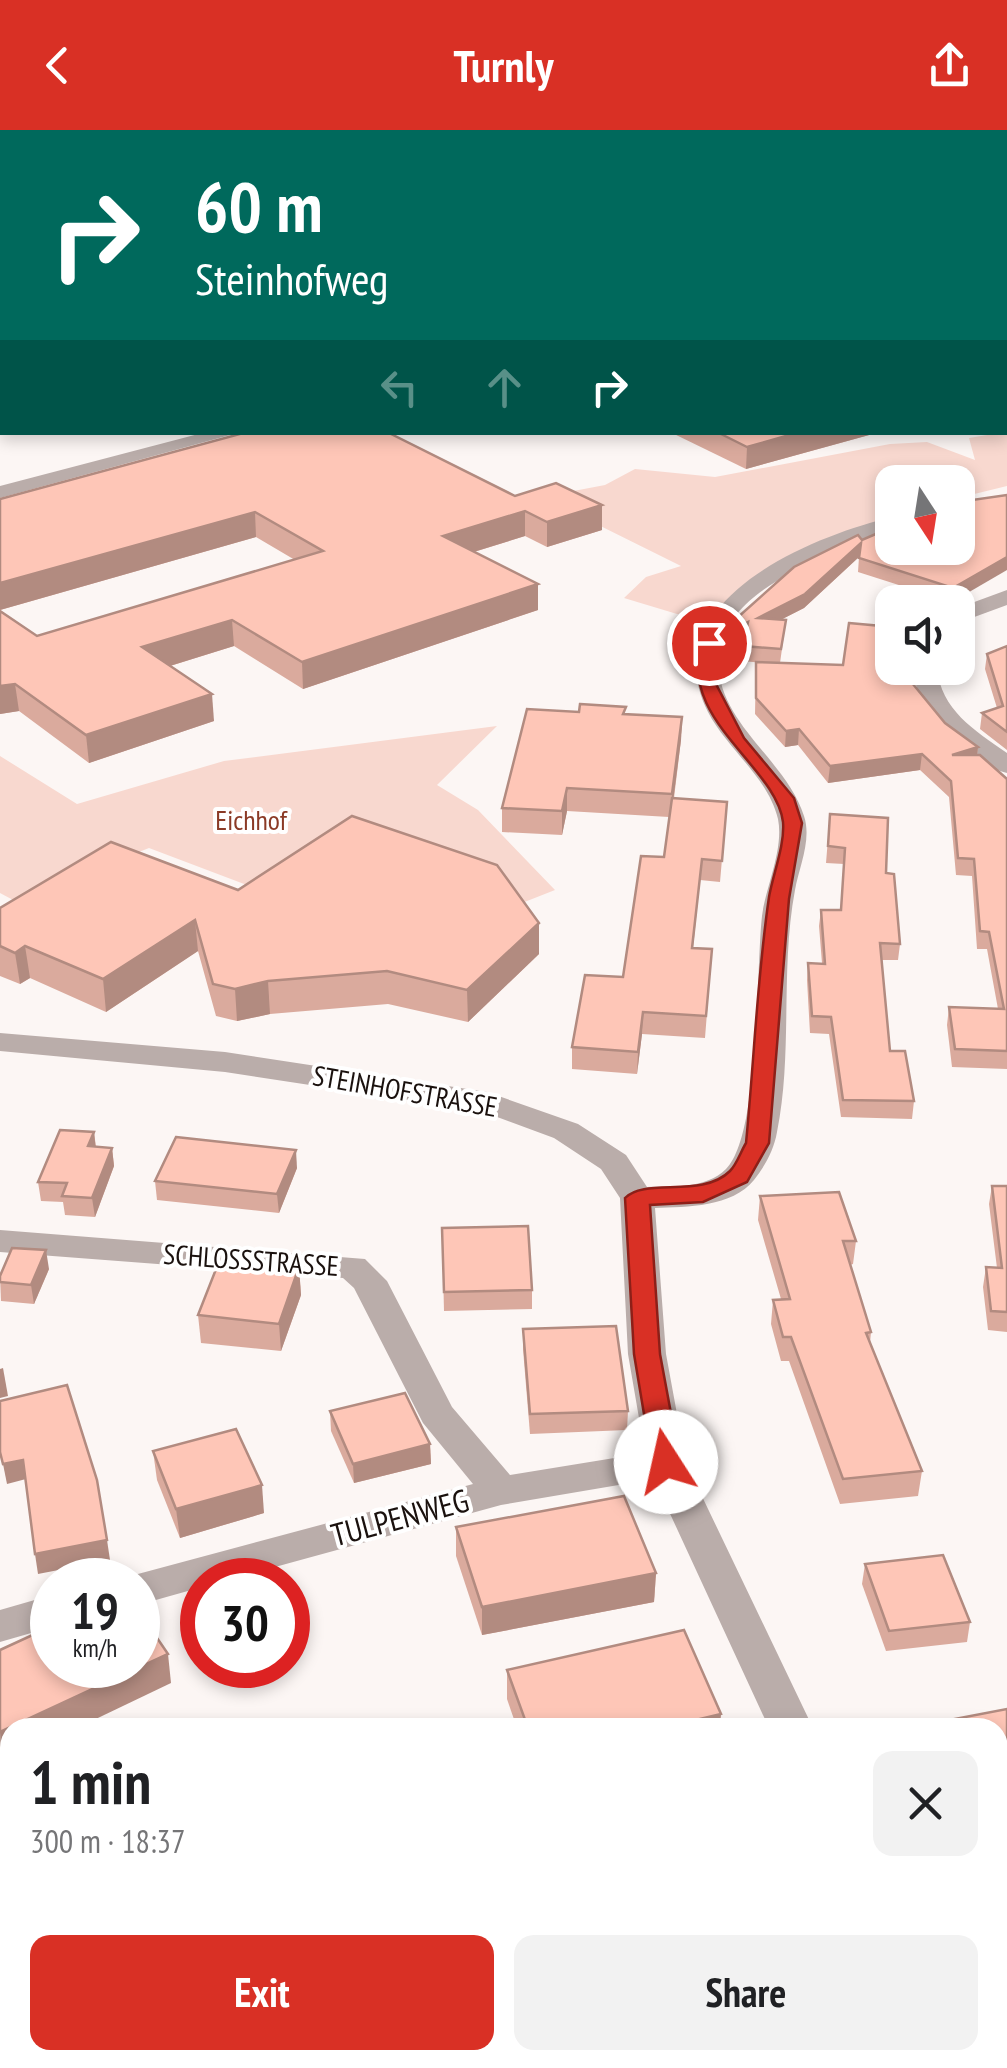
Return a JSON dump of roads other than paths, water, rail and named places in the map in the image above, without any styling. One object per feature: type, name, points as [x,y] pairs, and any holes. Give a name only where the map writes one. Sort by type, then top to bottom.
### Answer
[{"type":"street","points":[[0,492],[219,435]]},
{"type":"street","points":[[786,1718],[666,1462],[647,1354],[637,1198],[703,1194],[738,1177],[758,1143],[765,1097],[779,899],[793,823],[784,798],[736,740],[708,684],[709,643],[727,606],[750,588],[875,530]]},
{"type":"street","points":[[975,609],[1007,597]]},
{"type":"street","points":[[924,685],[942,714],[1007,765]]},
{"type":"street","name":"STEINHOFSTRASSE","points":[[0,1042],[225,1062],[487,1102],[566,1131],[602,1151],[626,1175],[637,1198]]},
{"type":"street","name":"SCHLOSSSTRASSE","points":[[0,1240],[352,1267],[369,1281],[437,1414],[501,1491]]},
{"type":"street","name":"TULPENWEG","points":[[160,1583],[501,1491],[666,1462]]},
{"type":"street","points":[[0,1626],[30,1618]]},
{"type":"park label","name":"Eichhof","points":[[251,820]]}]
